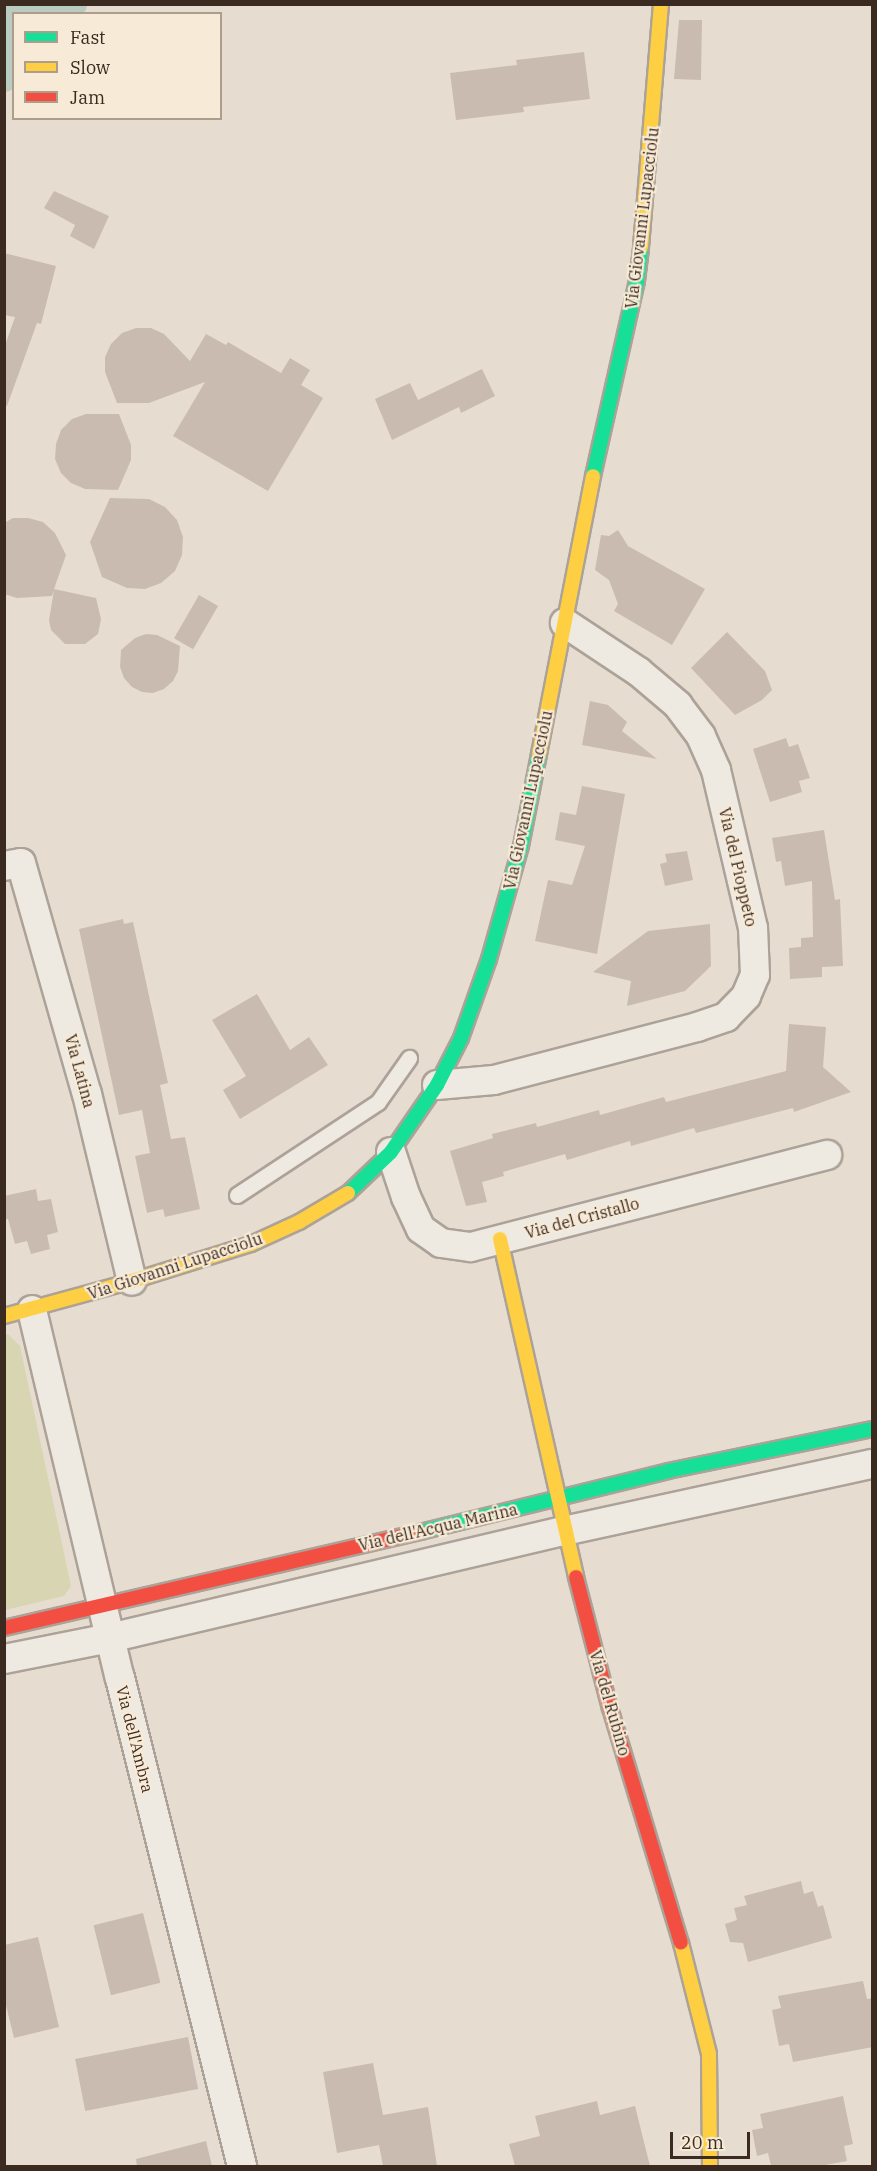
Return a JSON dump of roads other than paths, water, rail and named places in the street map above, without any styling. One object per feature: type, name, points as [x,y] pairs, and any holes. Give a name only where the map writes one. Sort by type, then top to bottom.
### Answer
[{"type":"street","name":"Via Giovanni Lupacciolu","points":[[4,1316],[132,1281],[251,1244],[299,1222],[357,1188],[392,1152],[437,1085],[460,1038],[489,959],[521,846],[600,442],[637,281],[648,200],[661,4]]},
{"type":"street","name":"Via del Pioppeto","points":[[437,1085],[494,1080],[697,1027],[726,1017],[746,996],[755,975],[753,928],[716,770],[701,736],[678,705],[639,672],[565,623]]},
{"type":"street","name":"Via Latina","points":[[13,865],[87,1094],[132,1281]]},
{"type":"street","name":"Via del Cristallo","points":[[392,1152],[406,1197],[421,1229],[441,1243],[471,1247],[827,1155]]},
{"type":"street","name":"Via del Rubino","points":[[500,1239],[564,1531],[610,1708],[693,1982],[709,2054],[711,2166]]},
{"type":"street","name":"Via dell'Ambra","points":[[32,1310],[104,1604],[110,1638],[242,2166]]},
{"type":"street","name":"Via dell'Acqua Marina","points":[[4,1628],[557,1500],[668,1471],[873,1429]]},
{"type":"street","name":"Via dell'Acqua Marina","points":[[4,1659],[110,1638],[564,1531],[873,1464]]},
{"type":"lane","points":[[237,1195],[378,1102],[409,1058]]},
{"type":"waterway","points":[[4,9],[9,4]]},
{"type":"waterway","points":[[38,12],[44,4]]},
{"type":"waterway","points":[[67,12],[73,4]]},
{"type":"waterway","points":[[4,46],[12,39]]},
{"type":"waterway","points":[[4,78],[12,70]]}]
